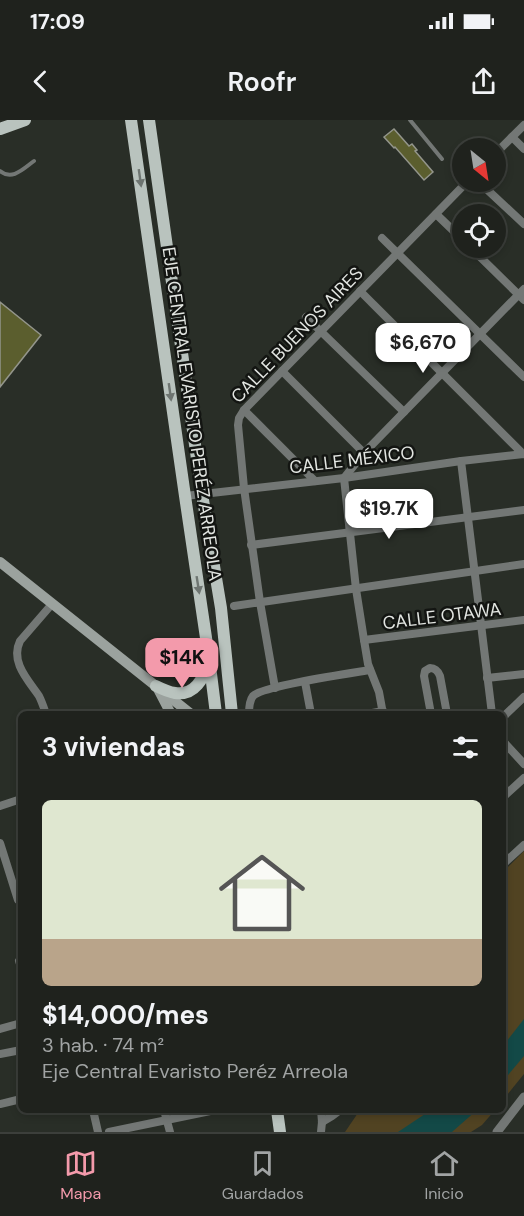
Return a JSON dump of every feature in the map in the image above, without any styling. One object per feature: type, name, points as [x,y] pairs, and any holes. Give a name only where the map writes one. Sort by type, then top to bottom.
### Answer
[{"type":"main road","points":[[0,129],[26,120]]},
{"type":"main road","name":"EJE CENTRAL EVARISTO PERÉZ ARREOLA","points":[[131,120],[216,711]]},
{"type":"main road","name":"EJE CENTRAL EVARISTO PERÉZ ARREOLA","points":[[148,120],[202,494],[221,608],[232,711]]},
{"type":"main road","points":[[165,352],[182,350]]},
{"type":"main road","points":[[0,562],[187,711]]},
{"type":"main road","points":[[156,686],[173,693],[188,692],[204,676],[209,658]]},
{"type":"main road","points":[[156,686],[169,711]]},
{"type":"street","points":[[506,143],[524,125]]},
{"type":"street","points":[[512,137],[524,149]]},
{"type":"street","name":"CALLE BUENOS AIRES","points":[[275,688],[251,545],[239,418],[320,331],[457,192]]},
{"type":"street","points":[[490,192],[524,224]]},
{"type":"street","points":[[436,214],[452,229]]},
{"type":"street","points":[[382,238],[524,377]]},
{"type":"street","points":[[383,711],[379,692],[370,670],[364,640],[344,478],[364,453],[522,295],[482,258]]},
{"type":"street","points":[[360,291],[524,454]]},
{"type":"street","points":[[306,317],[404,412]]},
{"type":"street","points":[[282,371],[364,453]]},
{"type":"street","points":[[244,410],[315,481]]},
{"type":"street","name":"CALLE MÉXICO","points":[[185,496],[524,454]]},
{"type":"street","points":[[461,461],[492,711]]},
{"type":"street","points":[[251,545],[524,510]]},
{"type":"street","points":[[234,606],[524,564]]},
{"type":"street","points":[[45,711],[20,667],[17,652],[20,641],[52,604]]},
{"type":"street","name":"CALLE OTAWA","points":[[364,640],[524,620]]},
{"type":"street","points":[[430,711],[424,676],[425,671],[430,668],[435,669],[440,676],[446,711]]},
{"type":"street","points":[[249,711],[253,696],[260,692],[370,670]]},
{"type":"street","points":[[487,678],[524,674]]},
{"type":"street","points":[[305,682],[310,711]]},
{"type":"street","points":[[506,714],[524,697]]},
{"type":"street","points":[[506,744],[524,764]]},
{"type":"street","points":[[506,794],[524,777]]},
{"type":"street","points":[[0,806],[18,800]]},
{"type":"street","points":[[0,843],[18,900]]},
{"type":"street","points":[[506,861],[524,844]]},
{"type":"street","points":[[0,1029],[18,1024]]},
{"type":"street","points":[[0,1054],[18,1051]]},
{"type":"street","points":[[497,1132],[524,1097]]},
{"type":"street","points":[[0,1104],[18,1101]]},
{"type":"street","points":[[94,1113],[98,1132]]},
{"type":"street","points":[[164,1113],[170,1132]]},
{"type":"street","points":[[110,1132],[198,1113]]},
{"type":"street","points":[[321,1113],[321,1132]]},
{"type":"street","points":[[322,1122],[336,1113]]},
{"type":"lane","points":[[410,120],[442,159]]},
{"type":"lane","points":[[0,171],[10,176],[34,161]]},
{"type":"shaded area","points":[[524,851],[524,1074],[506,1096],[506,869]]},
{"type":"shaded area","points":[[358,1113],[492,1113],[482,1125],[471,1132],[345,1132]]},
{"type":"water","points":[[524,1019],[524,1056],[506,1077],[506,1042]]},
{"type":"water","points":[[426,1113],[474,1113],[452,1132],[398,1132]]},
{"type":"building","points":[[394,129],[409,146],[412,144],[417,150],[415,151],[433,172],[424,180],[384,137]]},
{"type":"building","points":[[0,302],[41,335],[0,387]]}]
